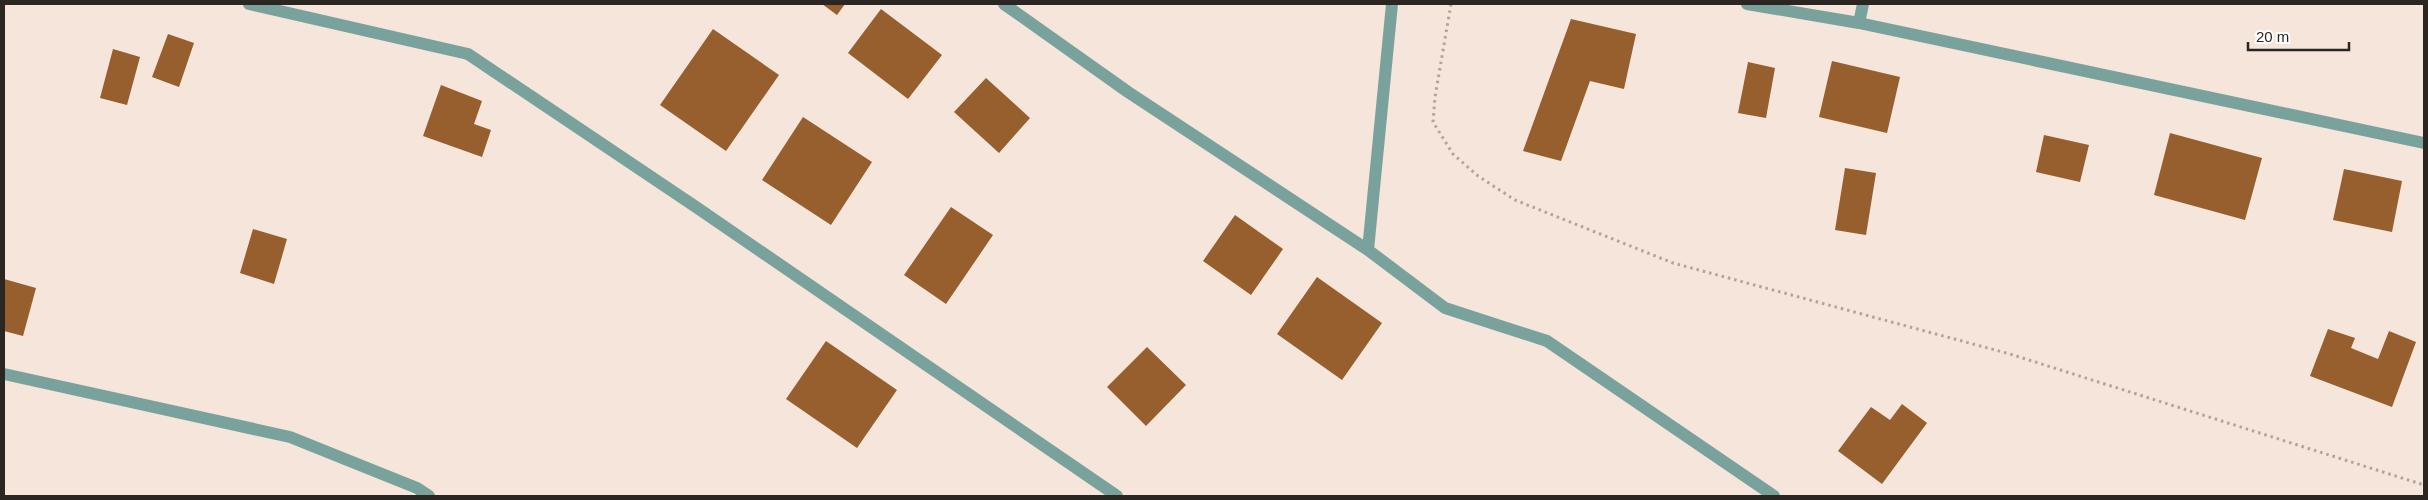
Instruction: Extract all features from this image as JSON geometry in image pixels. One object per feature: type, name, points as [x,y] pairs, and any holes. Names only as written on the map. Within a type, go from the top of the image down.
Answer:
[{"type":"street","points":[[249,4],[468,54],[696,207],[1117,496]]},
{"type":"street","points":[[1004,4],[1128,92],[1368,250],[1446,308],[1547,341],[1774,496]]},
{"type":"street","points":[[1368,250],[1392,4]]},
{"type":"street","points":[[1747,4],[1860,23],[2424,143]]},
{"type":"street","points":[[1860,23],[1862,4]]},
{"type":"street","points":[[4,374],[290,437],[418,488],[429,496]]},
{"type":"path","points":[[1451,4],[1435,97],[1433,122],[1453,154],[1478,176],[1515,200],[1673,263],[2010,354],[2424,485]]},
{"type":"building","points":[[822,4],[845,4],[837,15]]},
{"type":"building","points":[[881,9],[942,55],[908,99],[848,53]]},
{"type":"building","points":[[1571,19],[1636,34],[1624,89],[1590,81],[1561,161],[1523,151]]},
{"type":"building","points":[[713,29],[779,75],[726,151],[660,105]]},
{"type":"building","points":[[168,34],[194,43],[179,87],[152,77]]},
{"type":"building","points":[[113,49],[140,57],[127,105],[100,98]]},
{"type":"building","points":[[1832,61],[1900,77],[1887,133],[1819,117]]},
{"type":"building","points":[[1748,62],[1775,68],[1766,118],[1738,113]]},
{"type":"building","points":[[986,78],[1030,118],[999,153],[954,112]]},
{"type":"building","points":[[441,85],[482,101],[474,124],[491,130],[482,157],[423,136]]},
{"type":"building","points":[[803,117],[872,162],[831,225],[762,180]]},
{"type":"building","points":[[2170,133],[2262,158],[2245,220],[2154,195]]},
{"type":"building","points":[[2044,135],[2089,145],[2080,182],[2036,172]]},
{"type":"building","points":[[1845,168],[1876,173],[1866,235],[1835,230]]},
{"type":"building","points":[[2344,169],[2402,181],[2392,232],[2333,220]]},
{"type":"building","points":[[951,207],[993,235],[946,304],[904,275]]},
{"type":"building","points":[[1235,215],[1283,249],[1251,295],[1203,261]]},
{"type":"building","points":[[253,229],[287,239],[274,284],[240,273]]},
{"type":"building","points":[[1317,277],[1382,323],[1342,380],[1277,334]]},
{"type":"building","points":[[4,279],[36,288],[23,336],[4,331]]},
{"type":"building","points":[[2328,329],[2355,338],[2351,348],[2378,359],[2389,331],[2416,342],[2392,407],[2310,376]]},
{"type":"building","points":[[826,341],[897,390],[857,448],[786,399]]},
{"type":"building","points":[[1147,347],[1186,385],[1146,426],[1107,387]]},
{"type":"building","points":[[1902,404],[1927,423],[1882,484],[1838,451],[1871,407],[1890,420]]}]
